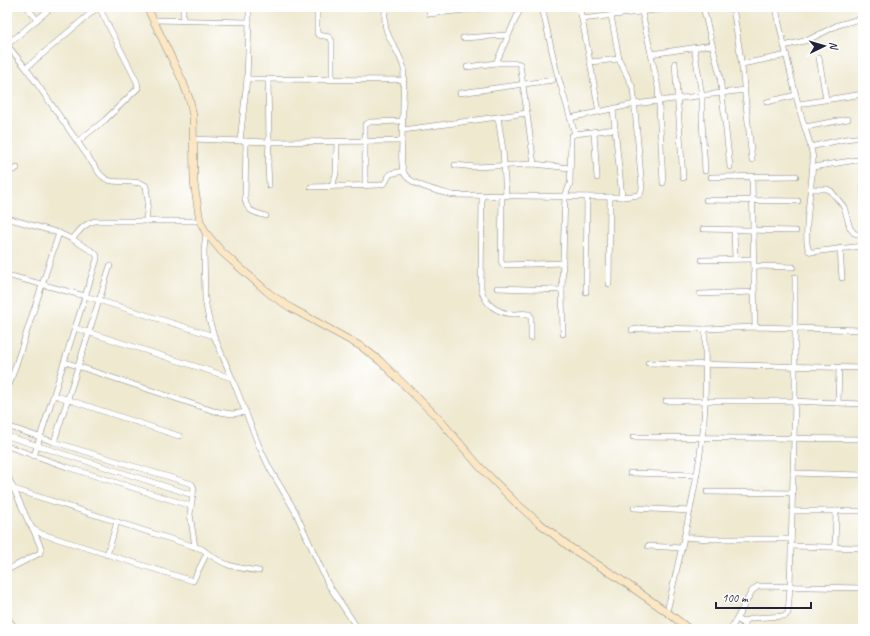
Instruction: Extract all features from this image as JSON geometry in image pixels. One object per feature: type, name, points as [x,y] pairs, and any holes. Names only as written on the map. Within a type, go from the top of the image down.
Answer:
[{"type":"main road","points":[[147,7],[183,82],[190,101],[193,116],[194,183],[200,221],[206,233],[222,252],[270,294],[290,308],[362,347],[380,361],[439,420],[479,466],[516,504],[571,548],[667,612],[689,629]]},
{"type":"street","points":[[27,7],[37,20]]},
{"type":"street","points":[[52,7],[7,45],[26,68],[100,174],[106,180],[144,184],[147,191],[148,201],[146,221]]},
{"type":"street","points":[[26,68],[98,7],[137,82],[138,88],[105,120],[78,141]]},
{"type":"street","points":[[183,7],[183,21]]},
{"type":"street","points":[[240,141],[247,78],[249,7]]},
{"type":"street","points":[[318,7],[317,32],[319,35],[329,37],[332,41],[332,79]]},
{"type":"street","points":[[385,7],[386,31],[402,60],[404,80],[402,141],[403,171],[408,179],[412,181],[436,191],[453,195],[587,197],[640,196],[642,188],[632,84],[619,59],[612,15]]},
{"type":"street","points":[[429,14],[454,9],[492,7]]},
{"type":"street","points":[[496,63],[521,7]]},
{"type":"street","points":[[542,7],[556,69],[575,134]]},
{"type":"street","points":[[579,7],[599,112]]},
{"type":"street","points":[[582,19],[682,7]]},
{"type":"street","points":[[703,7],[723,94],[730,167]]},
{"type":"street","points":[[733,7],[742,64],[752,160]]},
{"type":"street","points":[[776,7],[784,46],[812,157],[811,189],[806,238],[807,249],[808,251],[812,252],[863,246]]},
{"type":"street","points":[[642,12],[658,87],[663,183]]},
{"type":"street","points":[[784,46],[808,40],[832,27],[863,18]]},
{"type":"street","points":[[154,20],[249,22]]},
{"type":"street","points":[[7,34],[13,40]]},
{"type":"street","points":[[463,38],[508,35]]},
{"type":"street","points":[[651,54],[712,45]]},
{"type":"street","points":[[694,47],[702,96],[705,171]]},
{"type":"street","points":[[742,64],[787,55]]},
{"type":"street","points":[[819,58],[826,100]]},
{"type":"street","points":[[590,62],[619,59]]},
{"type":"street","points":[[467,67],[496,63],[520,64],[534,164]]},
{"type":"street","points":[[675,63],[683,178]]},
{"type":"street","points":[[247,78],[404,80]]},
{"type":"street","points":[[268,79],[269,185]]},
{"type":"street","points":[[460,93],[553,80]]},
{"type":"street","points":[[570,118],[635,104],[723,94],[744,90]]},
{"type":"street","points":[[799,104],[863,94]]},
{"type":"street","points":[[767,102],[796,95]]},
{"type":"street","points":[[613,108],[622,197]]},
{"type":"street","points":[[403,130],[527,113]]},
{"type":"street","points":[[498,118],[504,165],[503,265],[563,263]]},
{"type":"street","points":[[805,127],[848,119]]},
{"type":"street","points":[[366,186],[364,128],[367,123],[370,122],[403,121]]},
{"type":"street","points":[[563,334],[562,290],[565,196],[570,184],[571,136],[575,134],[615,129]]},
{"type":"street","points":[[594,132],[597,178]]},
{"type":"street","points":[[810,147],[845,139],[863,137]]},
{"type":"street","points":[[194,139],[269,142],[402,141]]},
{"type":"street","points":[[246,141],[244,199],[246,206],[254,212],[266,216]]},
{"type":"street","points":[[332,186],[336,174],[337,142]]},
{"type":"street","points":[[812,167],[863,159]]},
{"type":"street","points":[[455,165],[475,167],[534,164],[570,168]]},
{"type":"street","points":[[7,173],[17,168]]},
{"type":"street","points":[[312,186],[383,185],[390,174],[403,171]]},
{"type":"street","points":[[711,177],[796,176]]},
{"type":"street","points":[[752,177],[755,327]]},
{"type":"street","points":[[863,185],[863,192]]},
{"type":"street","points":[[811,189],[827,189],[831,191],[844,207],[850,228],[854,232],[863,236]]},
{"type":"street","points":[[482,195],[481,288],[483,296],[487,303],[497,310],[512,314],[529,314],[531,317],[532,338]]},
{"type":"street","points":[[586,292],[587,197]]},
{"type":"street","points":[[609,284],[610,197]]},
{"type":"street","points":[[706,200],[798,201]]},
{"type":"street","points":[[7,218],[59,233],[72,239],[97,256],[65,362],[39,437],[34,456]]},
{"type":"street","points":[[72,239],[89,222],[200,221]]},
{"type":"street","points":[[703,230],[796,231]]},
{"type":"street","points":[[734,230],[735,259]]},
{"type":"street","points":[[7,391],[59,233]]},
{"type":"street","points":[[206,233],[204,250],[205,299],[214,336],[259,446],[270,469],[295,511],[328,584],[358,629]]},
{"type":"street","points":[[840,248],[842,278]]},
{"type":"street","points":[[702,260],[754,259]]},
{"type":"street","points":[[54,442],[110,266]]},
{"type":"street","points":[[754,266],[793,267]]},
{"type":"street","points":[[7,275],[99,300],[214,336]]},
{"type":"street","points":[[741,622],[753,618],[787,615],[788,613],[795,401],[795,277]]},
{"type":"street","points":[[497,288],[562,290]]},
{"type":"street","points":[[700,294],[754,292]]},
{"type":"street","points":[[632,330],[645,328],[705,329],[755,327],[863,330]]},
{"type":"street","points":[[75,328],[232,378]]},
{"type":"street","points":[[667,612],[697,475],[705,400],[705,329]]},
{"type":"street","points":[[65,362],[214,411],[232,414],[246,412]]},
{"type":"street","points":[[648,363],[863,368]]},
{"type":"street","points":[[838,403],[839,368]]},
{"type":"street","points":[[54,396],[179,436]]},
{"type":"street","points":[[666,401],[795,401],[863,404]]},
{"type":"street","points":[[7,426],[54,442],[192,484],[194,488],[190,521],[195,547]]},
{"type":"street","points":[[7,436],[36,447],[193,495]]},
{"type":"street","points":[[633,437],[863,439]]},
{"type":"street","points":[[7,446],[191,506]]},
{"type":"street","points":[[630,473],[697,475]]},
{"type":"street","points":[[793,473],[863,475]]},
{"type":"street","points":[[7,474],[41,548],[40,553],[7,570]]},
{"type":"street","points":[[14,489],[202,549],[230,567],[259,570]]},
{"type":"street","points":[[707,492],[792,493]]},
{"type":"street","points":[[634,508],[690,511]]},
{"type":"street","points":[[792,511],[863,511]]},
{"type":"street","points":[[835,547],[836,511]]},
{"type":"street","points":[[107,554],[117,522]]},
{"type":"street","points":[[33,529],[42,534],[193,581],[207,553]]},
{"type":"street","points":[[684,537],[708,539],[791,539]]},
{"type":"street","points":[[648,546],[682,548]]},
{"type":"street","points":[[791,546],[863,548]]},
{"type":"street","points":[[731,629],[752,591],[758,586],[863,588]]},
{"type":"street","points":[[737,617],[748,629]]},
{"type":"street","points":[[7,618],[16,629]]}]
